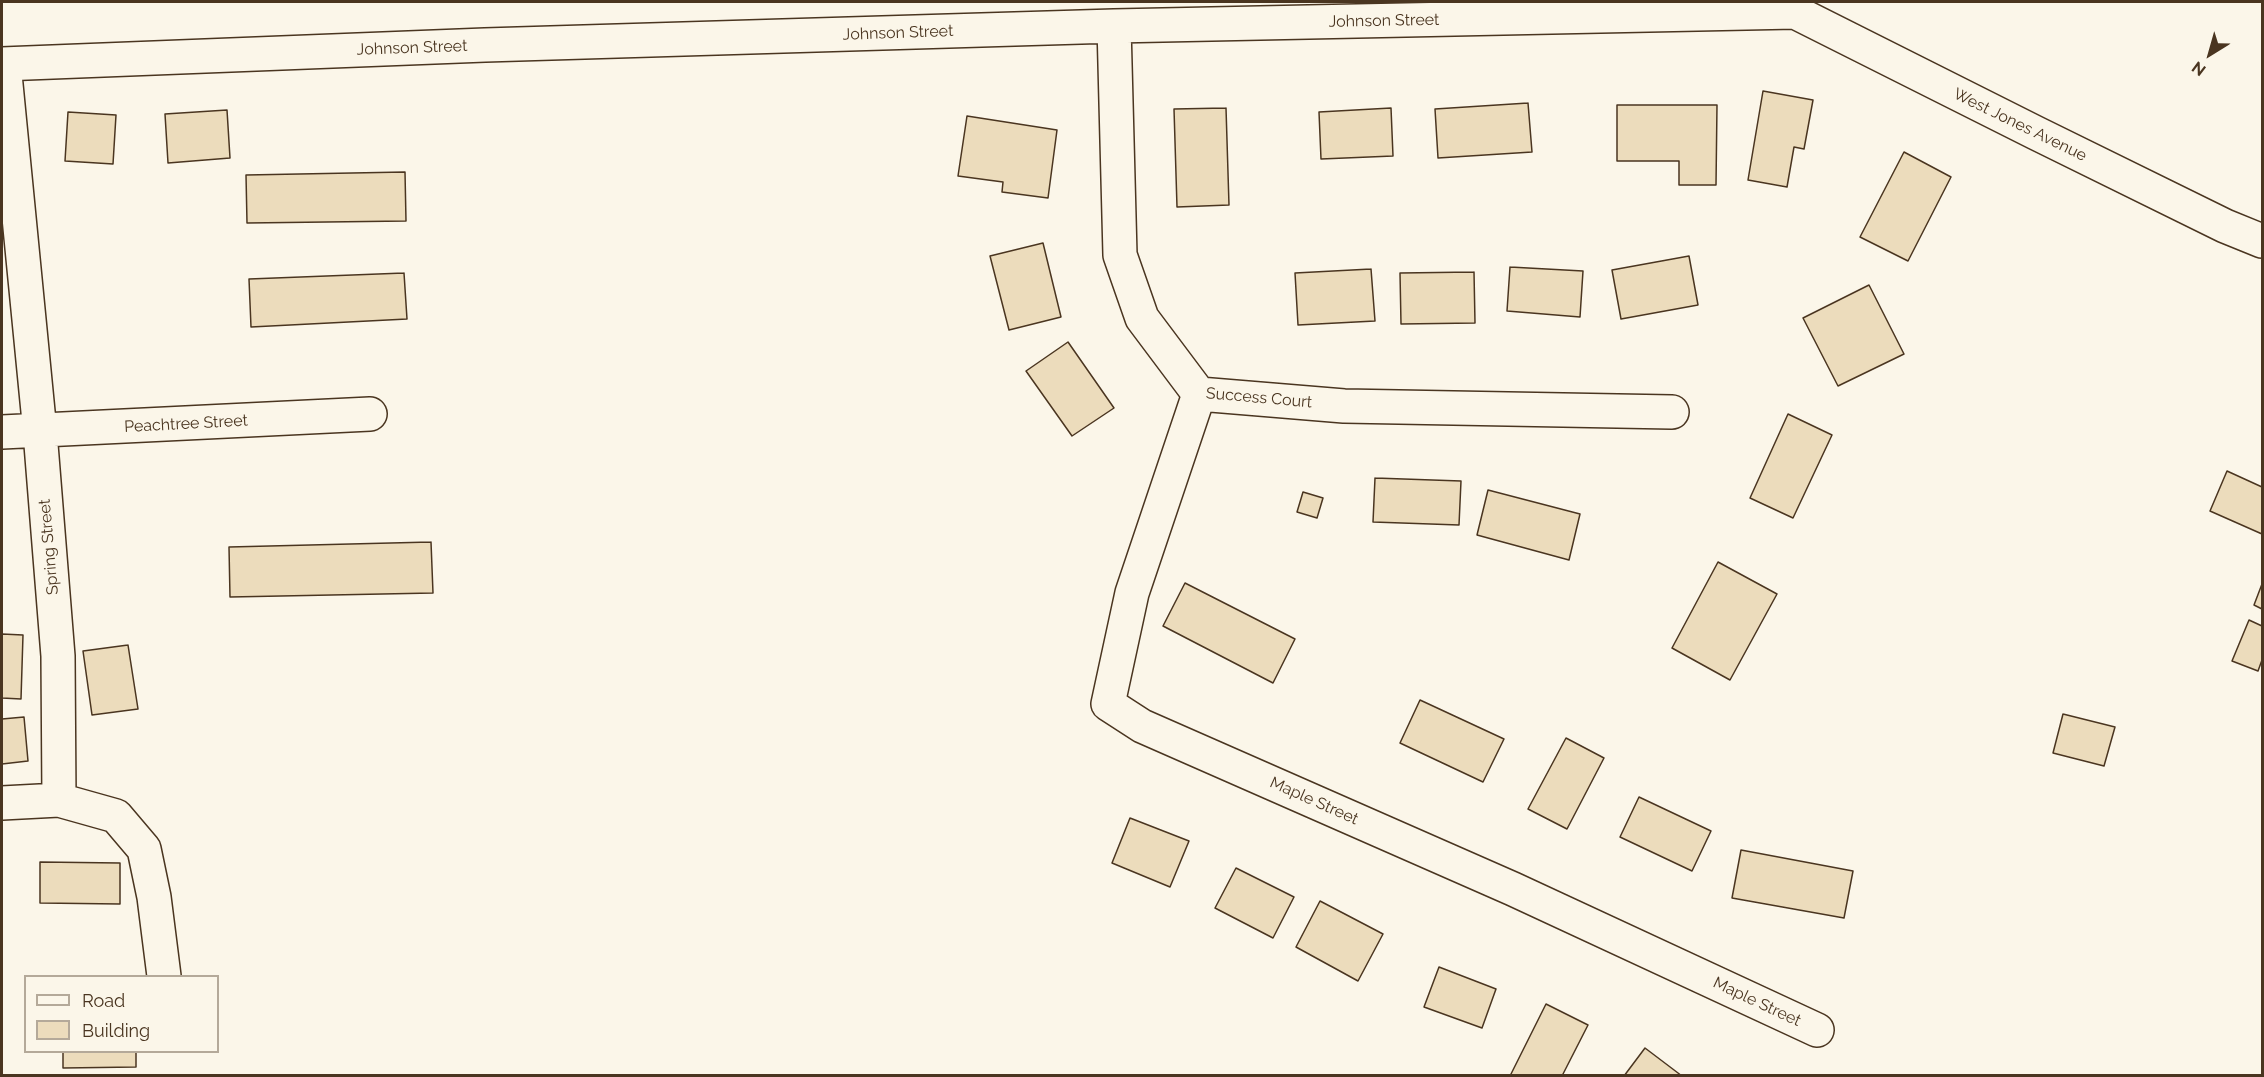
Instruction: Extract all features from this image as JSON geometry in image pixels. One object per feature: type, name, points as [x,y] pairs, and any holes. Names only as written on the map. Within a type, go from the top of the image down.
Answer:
[{"type":"street","name":"Johnson Street","points":[[3,64],[485,45],[1788,7]]},
{"type":"street","name":"West Jones Avenue","points":[[1788,7],[2067,149],[2225,226],[2262,241]]},
{"type":"street","name":"Success Court","points":[[1114,26],[1120,255],[1142,318],[1199,394],[1344,406],[1672,412]]},
{"type":"street","name":"Spring Street","points":[[3,64],[40,432],[58,656],[59,800]]},
{"type":"street","name":"Maple Street","points":[[1199,394],[1132,593],[1108,704],[1142,726],[1513,889],[1817,1030]]},
{"type":"street","name":"Peachtree Street","points":[[2,432],[40,432],[370,414]]},
{"type":"street","points":[[2,803],[59,800],[116,816],[144,849],[164,975]]},
{"type":"building","points":[[1763,91],[1813,100],[1804,149],[1794,147],[1787,187],[1748,180]]},
{"type":"building","points":[[1528,103],[1532,152],[1438,158],[1435,109]]},
{"type":"building","points":[[1617,105],[1717,105],[1716,185],[1679,185],[1679,161],[1617,161]]},
{"type":"building","points":[[1226,108],[1229,205],[1177,207],[1174,109]]},
{"type":"building","points":[[1391,108],[1393,156],[1321,159],[1319,112]]},
{"type":"building","points":[[227,110],[230,158],[168,163],[165,114]]},
{"type":"building","points":[[68,112],[116,115],[113,164],[65,161]]},
{"type":"building","points":[[967,116],[1057,130],[1048,198],[1002,192],[1003,182],[958,176]]},
{"type":"building","points":[[1904,152],[1951,177],[1908,261],[1860,237]]},
{"type":"building","points":[[405,172],[406,221],[247,223],[246,175]]},
{"type":"building","points":[[1043,243],[1061,317],[1009,330],[990,256]]},
{"type":"building","points":[[1689,256],[1698,305],[1621,319],[1612,270]]},
{"type":"building","points":[[1510,267],[1583,271],[1580,317],[1507,311]]},
{"type":"building","points":[[1371,269],[1375,321],[1298,325],[1295,273]]},
{"type":"building","points":[[1474,272],[1475,323],[1401,324],[1400,273]]},
{"type":"building","points":[[404,273],[407,319],[251,327],[249,279]]},
{"type":"building","points":[[1869,285],[1904,354],[1838,386],[1803,318]]},
{"type":"building","points":[[1068,342],[1114,408],[1072,436],[1026,371]]},
{"type":"building","points":[[1788,414],[1832,435],[1793,518],[1750,498]]},
{"type":"building","points":[[2227,471],[2262,487],[2262,534],[2210,511]]},
{"type":"building","points":[[1375,478],[1461,481],[1459,525],[1373,522]]},
{"type":"building","points":[[1488,490],[1580,514],[1569,560],[1477,535]]},
{"type":"building","points":[[1303,492],[1323,498],[1317,518],[1297,512]]},
{"type":"building","points":[[431,542],[433,593],[230,597],[229,547]]},
{"type":"building","points":[[1718,562],[1777,594],[1730,680],[1672,648]]},
{"type":"building","points":[[1185,583],[1295,639],[1273,683],[1163,626]]},
{"type":"building","points":[[2262,584],[2262,609],[2254,605]]},
{"type":"building","points":[[2249,620],[2262,626],[2262,660],[2258,671],[2232,661]]},
{"type":"building","points":[[2,634],[23,635],[21,699],[2,698]]},
{"type":"building","points":[[128,645],[138,709],[92,715],[83,651]]},
{"type":"building","points":[[1420,700],[1504,739],[1483,782],[1400,743]]},
{"type":"building","points":[[2063,714],[2115,727],[2104,766],[2053,753]]},
{"type":"building","points":[[24,717],[28,761],[2,764],[2,719]]},
{"type":"building","points":[[1566,738],[1604,758],[1567,829],[1528,809]]},
{"type":"building","points":[[1639,797],[1711,831],[1692,871],[1620,837]]},
{"type":"building","points":[[1130,818],[1189,841],[1170,887],[1112,863]]},
{"type":"building","points":[[1741,850],[1853,871],[1844,918],[1732,898]]},
{"type":"building","points":[[40,862],[120,863],[120,904],[40,903]]},
{"type":"building","points":[[1236,868],[1294,897],[1273,938],[1215,908]]},
{"type":"building","points":[[1320,901],[1383,934],[1358,981],[1296,947]]},
{"type":"building","points":[[1439,967],[1496,989],[1482,1028],[1424,1007]]},
{"type":"building","points":[[1546,1004],[1588,1025],[1562,1076],[1510,1076]]},
{"type":"building","points":[[1645,1048],[1682,1076],[1624,1076]]},
{"type":"building","points":[[63,1053],[136,1053],[136,1067],[63,1068]]}]
